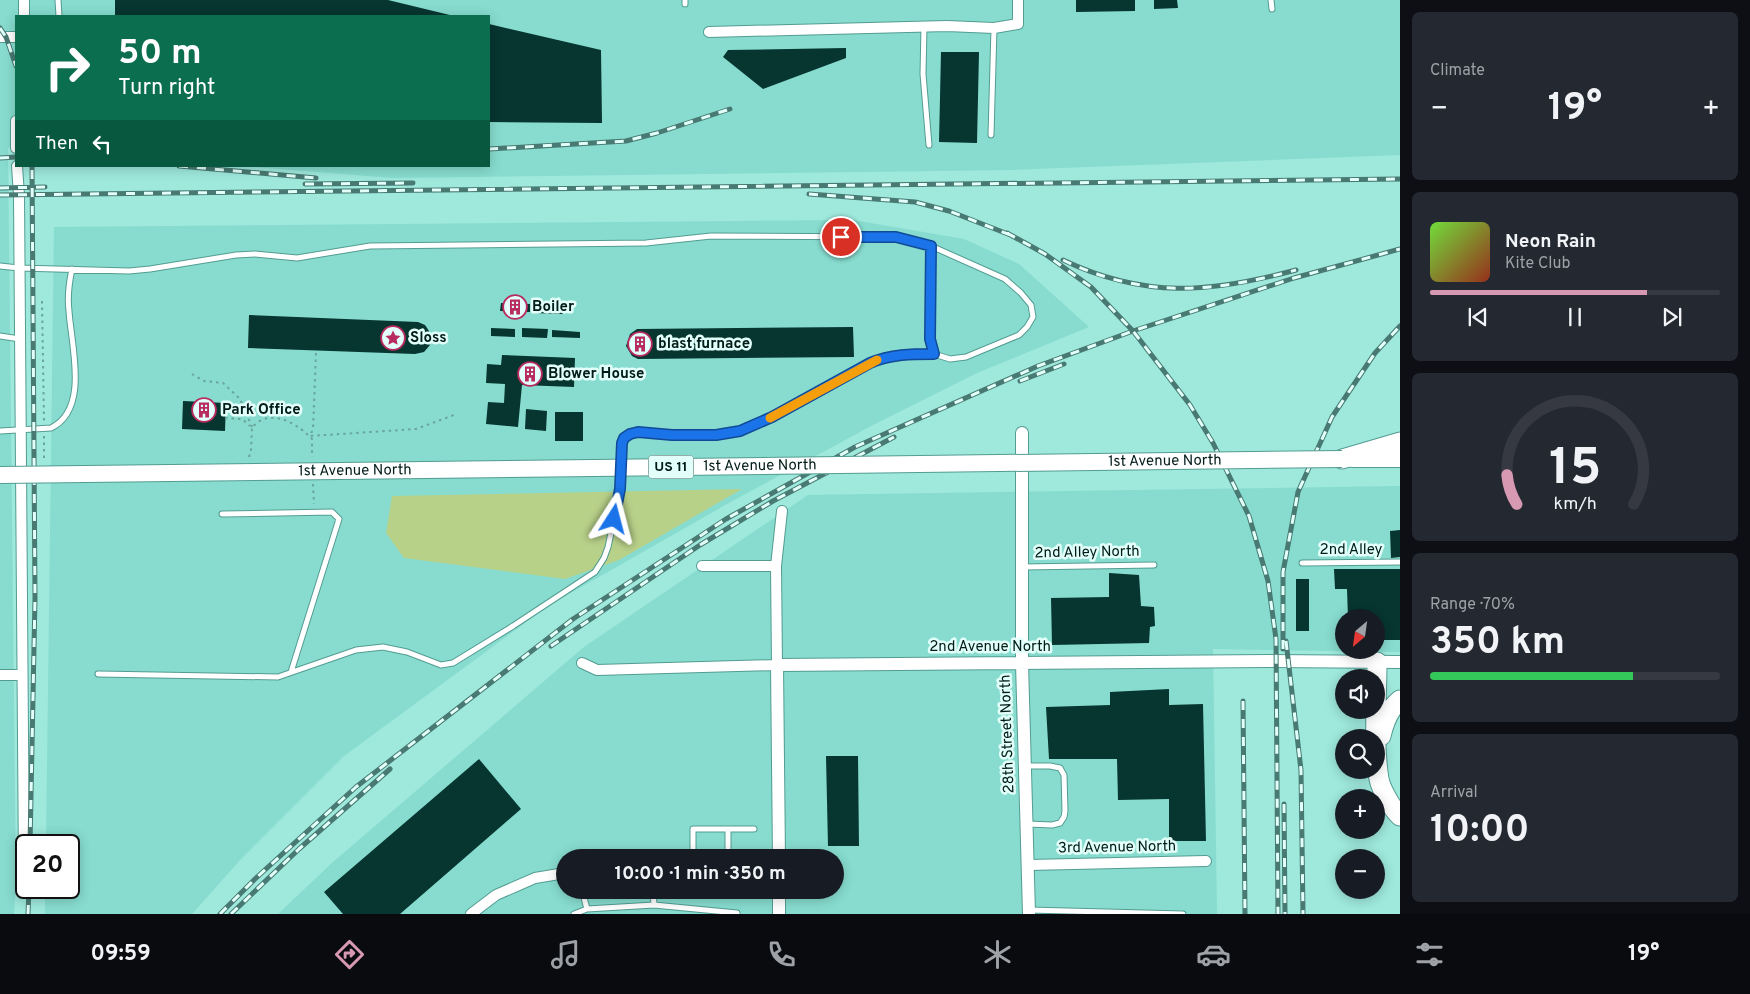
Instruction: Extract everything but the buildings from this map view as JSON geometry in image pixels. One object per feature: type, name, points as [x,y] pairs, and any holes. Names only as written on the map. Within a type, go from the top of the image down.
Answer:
[{"type":"highway","points":[[1342,460],[1394,452]]},
{"type":"highway","points":[[1377,662],[1377,729]]},
{"type":"highway","points":[[1382,729],[1396,703],[1400,700]]},
{"type":"highway","points":[[1380,779],[1394,811],[1400,816]]},
{"type":"main road","name":"1st Avenue North","points":[[0,475],[1342,460]]},
{"type":"street","points":[[24,0],[24,15]]},
{"type":"street","points":[[709,32],[924,26],[994,28],[1018,24],[1018,0]]},
{"type":"street","points":[[0,37],[15,37]]},
{"type":"street","points":[[17,167],[20,268],[23,834]]},
{"type":"street","name":"28th Street North","points":[[1022,434],[1022,663],[1029,912]]},
{"type":"street","points":[[779,849],[776,566],[782,511]]},
{"type":"street","points":[[702,566],[776,566]]},
{"type":"street","name":"2nd Avenue North","points":[[582,663],[597,670],[777,664],[1400,662]]},
{"type":"street","points":[[0,675],[21,675]]},
{"type":"street","name":"3rd Avenue North","points":[[1029,865],[1206,861]]},
{"type":"street","points":[[471,914],[496,895],[535,878],[556,874]]},
{"type":"street","points":[[779,899],[779,914]]},
{"type":"lane","points":[[58,0],[58,15]]},
{"type":"lane","points":[[1271,0],[1272,9]]},
{"type":"lane","points":[[924,26],[923,74],[929,145]]},
{"type":"lane","points":[[991,135],[994,28]]},
{"type":"lane","points":[[0,266],[129,271],[236,255],[255,254],[296,258],[370,246],[646,243],[710,236],[896,237],[931,246],[1005,279],[1021,293],[1030,305],[1033,317],[1019,335],[966,358],[950,359],[934,354],[910,354],[883,358],[870,363],[772,417],[740,431],[716,435],[672,435],[638,432],[630,434],[624,438],[620,489],[608,547],[604,558],[595,572],[453,663],[441,665],[407,652],[383,647],[356,650],[278,677],[98,674]]},
{"type":"lane","points":[[931,246],[930,339],[934,354]]},
{"type":"lane","points":[[0,432],[51,428],[58,425],[67,415],[77,375],[68,311],[68,291],[72,269]]},
{"type":"lane","points":[[0,336],[20,339]]},
{"type":"lane","points":[[222,514],[332,512],[339,519],[290,672]]},
{"type":"lane","name":"2nd Alley","points":[[1302,563],[1400,562]]},
{"type":"lane","name":"2nd Alley North","points":[[1021,567],[1154,565]]},
{"type":"lane","points":[[1025,766],[1060,768],[1064,775],[1064,817],[1060,823],[1052,825],[1027,824]]},
{"type":"lane","points":[[693,849],[693,829],[754,828]]},
{"type":"lane","points":[[728,829],[728,849]]},
{"type":"lane","points":[[584,899],[587,909]]},
{"type":"lane","points":[[654,899],[654,905]]},
{"type":"lane","points":[[574,914],[587,909],[654,905],[737,913]]},
{"type":"lane","points":[[1029,912],[1183,914]]},
{"type":"path","points":[[42,301],[44,468]]},
{"type":"path","points":[[310,436],[313,429],[316,353]]},
{"type":"path","points":[[192,374],[204,380],[223,383],[240,399],[252,427],[249,458]]},
{"type":"path","points":[[310,436],[416,429],[454,415]]},
{"type":"path","points":[[225,418],[242,419],[252,427]]},
{"type":"path","points":[[252,427],[262,420],[274,418],[292,424],[306,432],[312,439],[312,459]]},
{"type":"path","points":[[313,476],[314,512]]},
{"type":"shaded area","points":[[0,0],[1400,0],[1400,155],[1012,170],[392,178],[253,167],[490,167],[490,15],[15,15],[15,148],[8,148],[15,834],[14,914],[0,914]]},
{"type":"shaded area","points":[[853,220],[964,239],[1019,264],[1089,327],[977,373],[871,426],[727,504],[548,606],[344,756],[241,859],[192,914],[45,914],[45,899],[80,899],[80,834],[46,834],[54,227]]},
{"type":"shaded area","points":[[1400,486],[1400,652],[1385,652],[1385,609],[1335,609],[1335,651],[1213,649],[1217,914],[278,914],[333,862],[584,647],[808,495]]},
{"type":"shaded area","points":[[742,489],[619,560],[565,579],[404,558],[386,533],[392,496]]},
{"type":"railway","points":[[0,28],[6,37],[15,63]]},
{"type":"railway","points":[[490,149],[626,141],[730,109]]},
{"type":"railway","points":[[0,158],[15,157]]},
{"type":"railway","points":[[30,834],[35,598],[32,167]]},
{"type":"railway","points":[[190,167],[316,178]]},
{"type":"railway","points":[[0,195],[1400,179]]},
{"type":"railway","points":[[305,184],[413,183]]},
{"type":"railway","points":[[0,188],[45,187]]},
{"type":"railway","points":[[809,194],[915,202],[949,211],[1013,236]]},
{"type":"railway","points":[[1007,233],[1045,254],[1091,287],[1133,331],[1190,405],[1213,443],[1249,516],[1268,581],[1276,639],[1278,914]]},
{"type":"railway","points":[[220,914],[255,879],[356,787],[573,619],[726,519],[855,447],[1038,366],[1133,331],[1294,278],[1400,249]]},
{"type":"railway","points":[[1063,260],[1093,273],[1122,281],[1178,288],[1235,284],[1296,270]]},
{"type":"railway","points":[[1283,649],[1283,572],[1298,492],[1332,417],[1375,353],[1400,326]]},
{"type":"railway","points":[[1020,381],[1064,364]]},
{"type":"railway","points":[[551,646],[700,545],[773,501],[894,437]]},
{"type":"railway","points":[[1286,641],[1301,770],[1303,914]]},
{"type":"railway","points":[[1243,701],[1245,914]]},
{"type":"railway","points":[[231,914],[299,849],[390,769]]},
{"type":"railway","points":[[1284,804],[1285,914]]},
{"type":"railway","points":[[28,914],[29,899]]},
{"type":"slow traffic","points":[[770,418],[877,360]]},
{"type":"place","name":"Boiler","points":[[515,307]]},
{"type":"place","name":"Sloss","points":[[393,338]]},
{"type":"place","name":"blast furnace","points":[[640,344]]},
{"type":"place","name":"Blower House","points":[[530,374]]},
{"type":"place","name":"Park Office","points":[[204,410]]},
{"type":"route","points":[[614,519],[620,489],[622,443],[624,438],[630,434],[638,432],[672,435],[716,435],[740,431],[772,417],[870,363],[883,358],[910,354],[934,354],[930,339],[931,246],[896,237],[841,237]]}]
